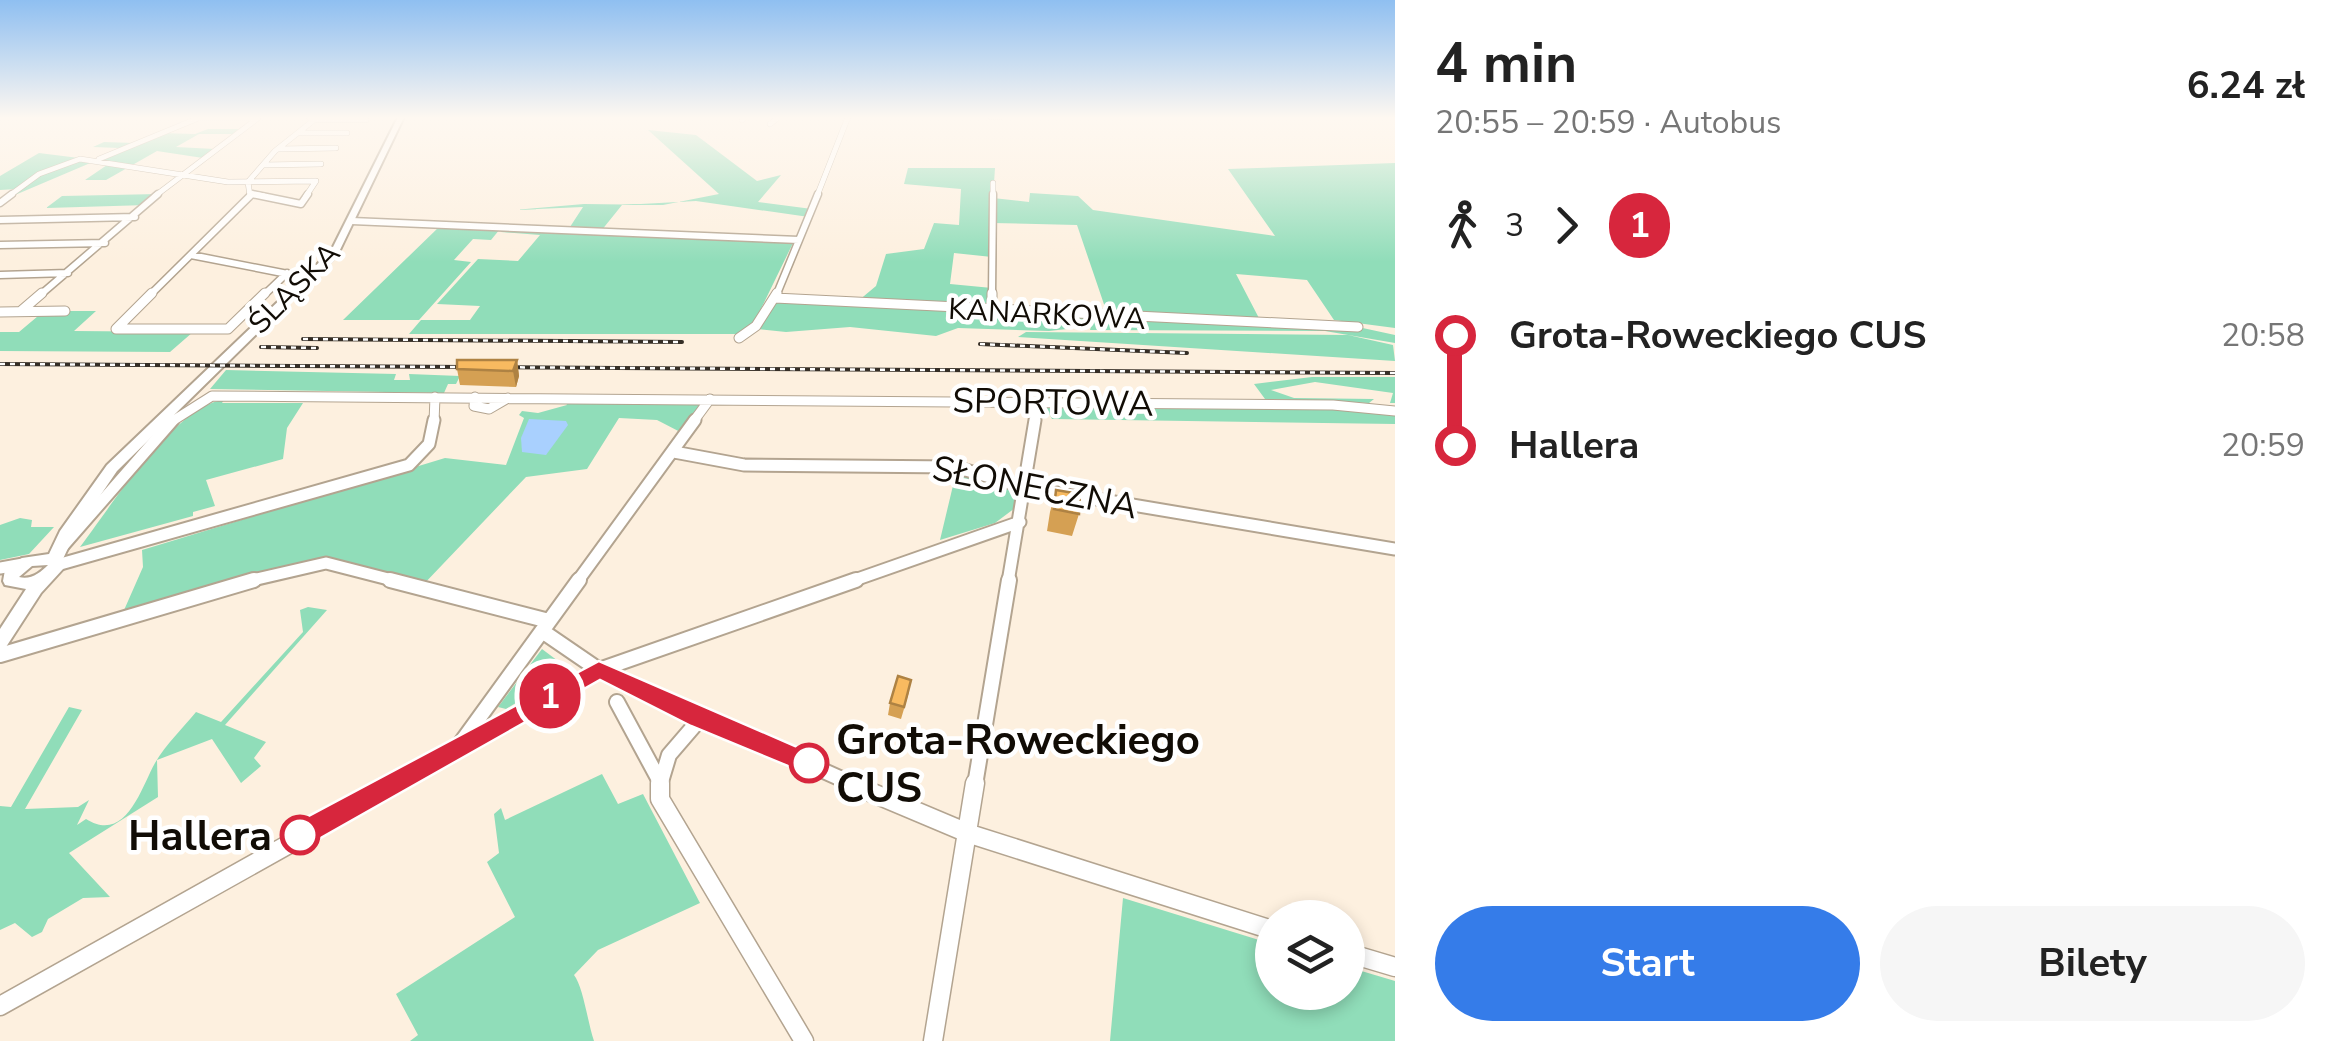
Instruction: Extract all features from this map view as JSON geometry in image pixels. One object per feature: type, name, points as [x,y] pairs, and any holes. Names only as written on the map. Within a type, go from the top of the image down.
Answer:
[{"type":"street","points":[[0,203],[59,166]]},
{"type":"street","points":[[136,166],[248,182],[316,180],[300,204],[252,194]]},
{"type":"street","points":[[21,311],[193,166]]},
{"type":"street","points":[[248,182],[262,166]]},
{"type":"street","name":"ŚLĄSKA","points":[[57,556],[112,468],[340,244],[377,166]]},
{"type":"street","points":[[740,338],[758,329],[776,298],[829,166]]},
{"type":"street","points":[[248,182],[252,194]]},
{"type":"street","points":[[992,312],[993,182]]},
{"type":"street","points":[[191,255],[252,194]]},
{"type":"street","points":[[0,220],[134,217]]},
{"type":"street","points":[[352,221],[800,240]]},
{"type":"street","points":[[0,246],[105,243]]},
{"type":"street","name":"ŚLĄSKA","points":[[191,255],[116,329],[228,329],[287,274]]},
{"type":"street","points":[[191,255],[308,278]]},
{"type":"street","points":[[0,275],[68,273]]},
{"type":"street","name":"KANARKOWA","points":[[776,298],[992,312],[1358,327]]},
{"type":"street","points":[[0,312],[65,311]]},
{"type":"street","points":[[0,643],[57,556],[82,531],[140,457],[192,405],[212,396],[434,398],[431,444],[424,456],[408,465],[57,556],[29,562],[8,577]]},
{"type":"street","name":"SPORTOWA","points":[[434,398],[475,398],[474,406],[488,409],[500,406],[508,398],[1333,405],[1395,411]]},
{"type":"street","points":[[458,748],[710,400]]},
{"type":"street","points":[[933,1041],[1038,402]]},
{"type":"street","name":"SŁONECZNA","points":[[674,452],[744,465],[955,466],[1025,486],[1395,550]]},
{"type":"street","points":[[0,1006],[599,670],[1020,522]]},
{"type":"street","points":[[29,562],[57,556]]},
{"type":"street","points":[[8,577],[57,556]]},
{"type":"street","points":[[0,655],[202,592],[326,562],[545,626],[599,670],[700,719],[970,834],[1255,925]]},
{"type":"street","points":[[8,577],[20,611]]},
{"type":"street","points":[[617,702],[658,778],[660,799],[804,1041]]},
{"type":"street","points":[[658,778],[669,752],[700,719]]},
{"type":"street","points":[[1365,958],[1395,967]]},
{"type":"green space","points":[[18,166],[84,166],[15,195],[11,195],[17,189],[0,190],[0,176]]},
{"type":"green space","points":[[106,166],[131,166],[106,180],[85,180]]},
{"type":"green space","points":[[687,166],[737,166],[757,181],[781,175],[758,202],[812,209],[809,217],[679,202],[719,194]]},
{"type":"green space","points":[[1395,166],[1395,328],[1334,320],[1307,280],[1236,274],[1261,322],[1358,327],[1395,335],[1395,343],[1325,331],[1090,330],[1094,316],[1108,316],[1077,225],[993,223],[992,257],[954,253],[950,284],[992,288],[993,312],[1084,316],[1089,319],[1085,327],[1049,331],[958,328],[936,336],[850,327],[786,332],[758,329],[748,334],[409,334],[421,320],[470,320],[480,306],[437,304],[478,259],[518,261],[540,235],[501,232],[504,228],[568,230],[583,207],[514,210],[584,204],[630,205],[622,205],[601,231],[799,242],[793,243],[757,317],[775,298],[858,301],[876,286],[886,254],[924,249],[934,223],[959,225],[961,189],[904,184],[908,168],[995,168],[993,198],[1029,202],[1030,193],[1078,196],[1093,210],[1275,236],[1228,169]]},
{"type":"green space","points":[[159,194],[147,205],[46,208],[62,196]]},
{"type":"green space","points":[[439,227],[500,229],[491,240],[473,239],[454,260],[471,262],[419,320],[343,320]]},
{"type":"green space","points":[[44,311],[96,311],[74,331],[193,332],[170,352],[0,351],[0,332],[19,332]]},
{"type":"green space","points":[[1026,332],[1348,335],[1393,345],[1395,361],[1018,337]]},
{"type":"green space","points":[[226,370],[396,374],[394,380],[410,380],[409,374],[460,376],[460,384],[459,378],[456,384],[448,384],[444,393],[210,389]]},
{"type":"green space","points":[[1312,377],[1395,377],[1395,403],[1390,403],[1393,393],[1315,382],[1271,390],[1294,398],[1374,399],[1369,403],[1265,399],[1254,384]]},
{"type":"green space","points":[[224,400],[222,403],[303,403],[287,428],[283,459],[206,480],[215,506],[193,512],[193,516],[80,547],[165,438],[205,406]]},
{"type":"green space","points":[[564,400],[701,403],[705,407],[686,435],[657,420],[619,418],[587,469],[526,477],[422,586],[325,563],[121,617],[143,567],[142,550],[445,458],[506,465],[524,418],[519,415],[522,411],[538,413],[567,405]]},
{"type":"green space","points":[[1045,406],[1362,409],[1395,413],[1395,424],[1052,419]]},
{"type":"green space","points":[[956,473],[1014,488],[1015,508],[995,523],[940,540]]},
{"type":"green space","points":[[20,518],[32,520],[31,527],[54,527],[29,554],[0,560],[0,525]]},
{"type":"green space","points":[[300,610],[327,610],[225,725],[266,742],[254,758],[261,766],[241,783],[212,739],[157,760],[158,797],[69,853],[110,897],[83,898],[48,919],[42,932],[32,937],[15,923],[0,930],[0,806],[11,807],[69,707],[82,710],[25,809],[78,807],[89,800],[77,825],[86,819],[100,825],[112,824],[130,810],[159,756],[196,712],[221,722],[303,632]]},
{"type":"green space","points":[[542,649],[570,670],[506,709],[498,707]]},
{"type":"green space","points":[[602,774],[618,804],[643,794],[700,903],[598,950],[574,975],[594,1041],[410,1041],[418,1035],[396,994],[515,917],[487,862],[499,853],[494,814],[501,808],[505,820]]},
{"type":"green space","points":[[1123,898],[1255,939],[1255,1010],[1365,1010],[1365,972],[1395,981],[1395,1041],[1110,1041]]},
{"type":"water","points":[[529,419],[566,421],[568,425],[546,455],[522,452],[521,438]]},
{"type":"building","points":[[457,360],[517,360],[513,371],[457,369]]},
{"type":"building","points":[[1056,490],[1080,494],[1079,514],[1054,509]]},
{"type":"building","points":[[898,676],[911,680],[904,707],[890,703]]},
{"type":"railway","points":[[303,339],[682,342]]},
{"type":"railway","points":[[980,344],[1187,353]]},
{"type":"railway","points":[[261,347],[317,348]]},
{"type":"railway","points":[[0,364],[1395,373]]},
{"type":"bus line","name":"1","points":[[300,835],[599,670],[700,719],[809,763]]},
{"type":"place","name":"Grota-Roweckiego CUS","points":[[809,763]]},
{"type":"place","name":"Hallera","points":[[300,835]]}]
